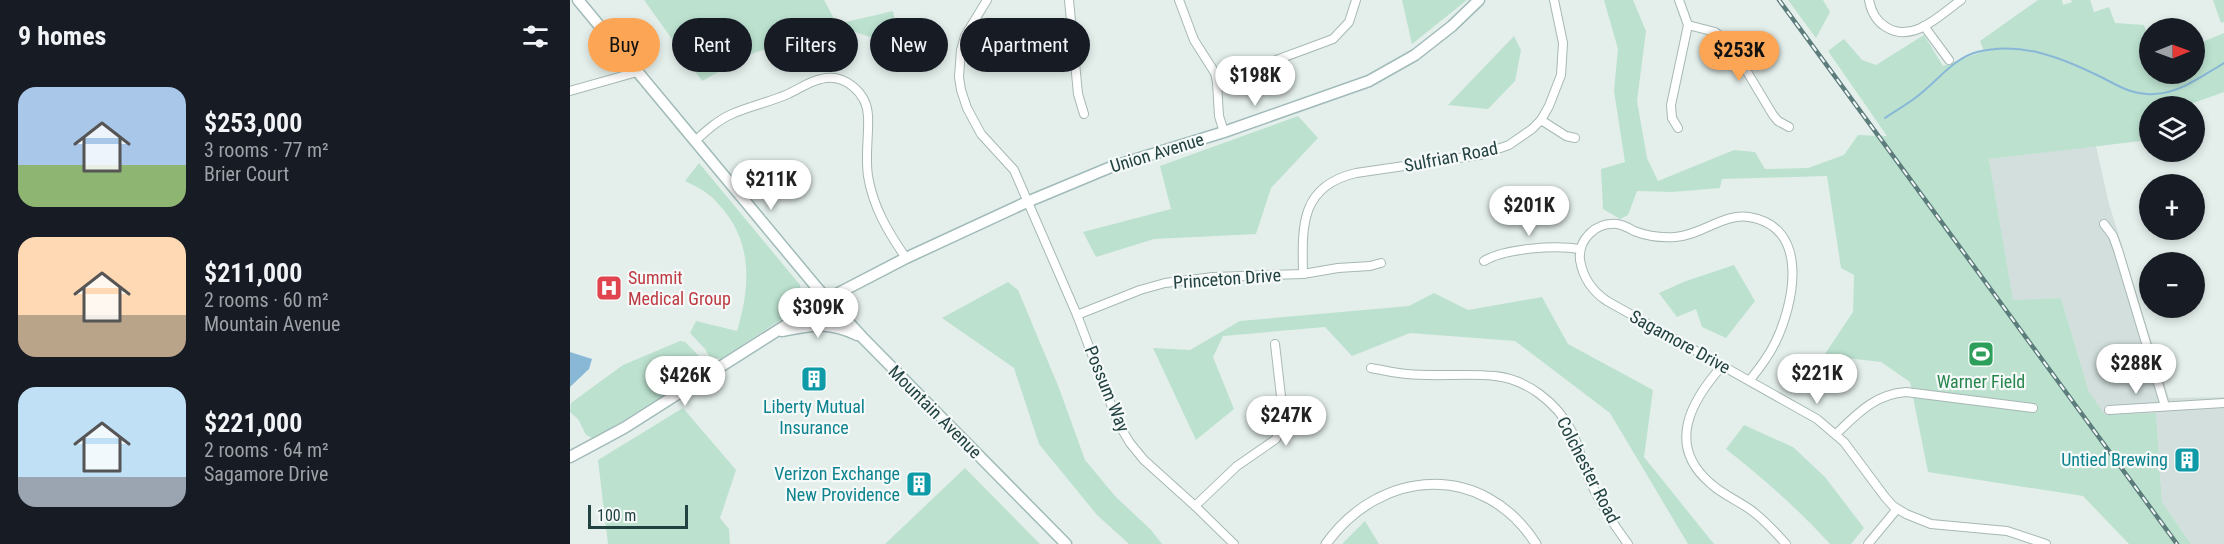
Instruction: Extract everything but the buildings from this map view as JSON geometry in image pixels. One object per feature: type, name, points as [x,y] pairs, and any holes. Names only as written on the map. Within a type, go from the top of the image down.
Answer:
[{"type":"main road","name":"Mountain Avenue","points":[[578,0],[593,18]]},
{"type":"main road","name":"Union Avenue","points":[[570,457],[624,428],[827,299],[906,258],[1027,202],[1111,167],[1351,89],[1415,56],[1479,0]]},
{"type":"main road","name":"Mountain Avenue","points":[[637,72],[827,299],[1066,544]]},
{"type":"main road","points":[[776,332],[816,324],[844,328],[862,337]]},
{"type":"street","name":"Possum Way","points":[[987,0],[965,36],[959,65],[961,90],[974,123],[1014,170],[1077,315],[1118,423],[1130,443],[1144,460],[1234,544]]},
{"type":"street","points":[[1069,0],[1078,94],[1084,114]]},
{"type":"street","points":[[1179,0],[1194,40],[1208,60],[1218,82],[1218,104],[1224,132]]},
{"type":"street","points":[[1218,82],[1333,39],[1349,22],[1356,0]]},
{"type":"street","name":"Sulfrian Road","points":[[1303,274],[1304,218],[1317,194],[1325,186],[1356,173],[1490,152],[1521,138],[1541,120],[1558,86],[1563,65],[1563,43],[1554,0]]},
{"type":"street","points":[[1678,128],[1672,118],[1671,105],[1688,25],[1679,0]]},
{"type":"street","points":[[1869,0],[1879,22],[1892,30],[1906,32],[1924,26],[1961,0]]},
{"type":"street","points":[[1688,25],[1715,32],[1731,45],[1773,115],[1783,125],[1789,127]]},
{"type":"street","points":[[1924,26],[1949,60]]},
{"type":"street","points":[[570,91],[637,72]]},
{"type":"street","points":[[695,141],[717,122],[731,114],[782,97],[818,79],[831,78],[847,82],[862,97],[868,113],[866,160],[872,194],[885,226],[906,258]]},
{"type":"street","points":[[1541,120],[1566,136],[1575,138]]},
{"type":"street","points":[[1484,261],[1493,255],[1553,246],[1580,249],[1591,232],[1610,224],[1665,237],[1695,233],[1725,219],[1740,216],[1761,220],[1775,228],[1785,240],[1791,255],[1791,289],[1776,341],[1749,381]]},
{"type":"street","points":[[2104,224],[2110,230],[2116,243],[2165,406]]},
{"type":"street","name":"Sagamore Drive","points":[[1580,249],[1584,274],[1602,298],[1817,419],[1836,434],[1897,509],[1931,524],[2007,531],[2046,544]]},
{"type":"street","name":"Princeton Drive","points":[[1077,315],[1140,290],[1165,284],[1213,277],[1303,274],[1338,268],[1370,266],[1381,262]]},
{"type":"street","points":[[1195,506],[1237,466],[1259,453],[1276,439],[1282,422],[1282,405],[1275,344]]},
{"type":"street","points":[[1722,366],[1702,392],[1688,420],[1687,435],[1691,456],[1702,475],[1712,485],[1756,513],[1786,544]]},
{"type":"street","name":"Colchester Road","points":[[1371,368],[1406,374],[1494,376],[1515,381],[1535,391],[1559,412],[1571,430],[1600,502],[1628,544]]},
{"type":"street","points":[[1836,434],[1874,401],[1891,393],[1905,392],[2033,408]]},
{"type":"street","points":[[2109,410],[2224,403]]},
{"type":"street","points":[[1326,544],[1348,519],[1370,503],[1408,487],[1434,483],[1468,489],[1495,501],[1517,518],[1536,544]]},
{"type":"street","points":[[1868,544],[1897,509]]},
{"type":"shaded area","points":[[2096,146],[2109,204],[2139,301],[2139,318],[2144,318],[2169,398],[2224,397],[2224,544],[2191,544],[2162,502],[2156,413],[2105,416],[2089,392],[2061,298],[2013,301],[1989,159]]},
{"type":"green space","points":[[644,0],[824,0],[834,18],[764,18],[764,50],[752,54],[752,18],[672,18],[672,39],[660,22],[660,18],[657,18]]},
{"type":"green space","points":[[1402,0],[1467,0],[1412,44]]},
{"type":"green space","points":[[1604,0],[1633,0],[1646,31],[1637,101],[1647,158],[1658,181],[1734,150],[1755,152],[1765,169],[1808,168],[1844,155],[1858,135],[1887,136],[1828,51],[1844,39],[1862,60],[1876,65],[1924,35],[1943,66],[1984,51],[1980,41],[2038,0],[2062,0],[2063,5],[2072,2],[2071,0],[2090,0],[2094,12],[2109,7],[2115,23],[2139,25],[2139,84],[2205,84],[2205,41],[2224,33],[2224,92],[2205,99],[2205,96],[2139,96],[2139,141],[1989,159],[2013,300],[2061,298],[2089,392],[2105,415],[2156,413],[2162,502],[2191,544],[2129,544],[2083,496],[1928,472],[1910,382],[1881,362],[1847,358],[1837,373],[1819,363],[1853,312],[1854,275],[1841,268],[1827,176],[1722,179],[1720,188],[1672,192],[1637,191],[1628,215],[1620,219],[1603,209],[1601,169],[1625,162],[1614,91],[1618,49]]},
{"type":"green space","points":[[1788,0],[1823,0],[1830,12],[1816,38]]},
{"type":"green space","points":[[2213,0],[2224,0],[2224,22],[2221,23]]},
{"type":"green space","points":[[893,11],[894,18],[870,18],[870,37],[858,33],[858,19]]},
{"type":"green space","points":[[1514,36],[1521,50],[1515,81],[1488,109],[1448,105]]},
{"type":"green space","points":[[696,72],[718,72],[702,81]]},
{"type":"green space","points":[[1298,116],[1318,138],[1271,188],[1256,234],[1154,239],[1096,257],[1083,232],[1171,209],[1160,166]]},
{"type":"green space","points":[[699,163],[800,285],[803,305],[721,359],[709,357],[706,350],[690,333],[696,321],[737,331],[744,299],[746,267],[744,251],[732,222],[713,198],[685,181]]},
{"type":"green space","points":[[1734,265],[1755,301],[1726,338],[1702,327],[1696,309],[1677,317],[1659,293],[1686,281]]},
{"type":"green space","points":[[1008,282],[1018,290],[1059,388],[1085,460],[1115,496],[1151,530],[1162,544],[1129,544],[1097,515],[1039,444],[1014,368],[942,318]]},
{"type":"green space","points":[[1434,293],[1468,310],[1542,297],[1568,344],[1653,390],[1644,457],[1714,544],[1688,544],[1610,413],[1515,341],[1410,333],[1352,356],[1325,327],[1223,336],[1213,357],[1234,409],[1196,440],[1153,348],[1190,350],[1240,321],[1409,306]]},
{"type":"green space","points":[[680,341],[685,342],[702,359],[702,371],[594,439],[586,435],[578,419],[570,412],[571,403],[623,365]]},
{"type":"green space","points":[[683,408],[736,470],[720,518],[729,529],[730,544],[608,544],[598,460]]},
{"type":"green space","points":[[1744,425],[1793,447],[1825,477],[1864,528],[1851,544],[1830,544],[1780,495],[1726,449]]},
{"type":"green space","points":[[965,468],[1040,544],[885,544]]},
{"type":"green space","points":[[1365,521],[1379,544],[1342,544]]},
{"type":"water","points":[[570,352],[592,359],[589,369],[570,387]]},
{"type":"waterway","points":[[1885,118],[1908,103],[1960,60],[1968,55],[1993,49],[2009,48],[2055,57],[2125,89],[2146,94],[2173,91],[2224,63]]},
{"type":"railway","points":[[1779,0],[2177,544]]},
{"type":"place","name":"Summit Medical Group","points":[[609,288]]},
{"type":"place","name":"Warner Field","points":[[1981,354]]},
{"type":"place","name":"Liberty Mutual Insurance","points":[[814,379]]},
{"type":"place","name":"Untied Brewing","points":[[2187,460]]},
{"type":"place","name":"Verizon Exchange New Providence","points":[[919,484]]}]
